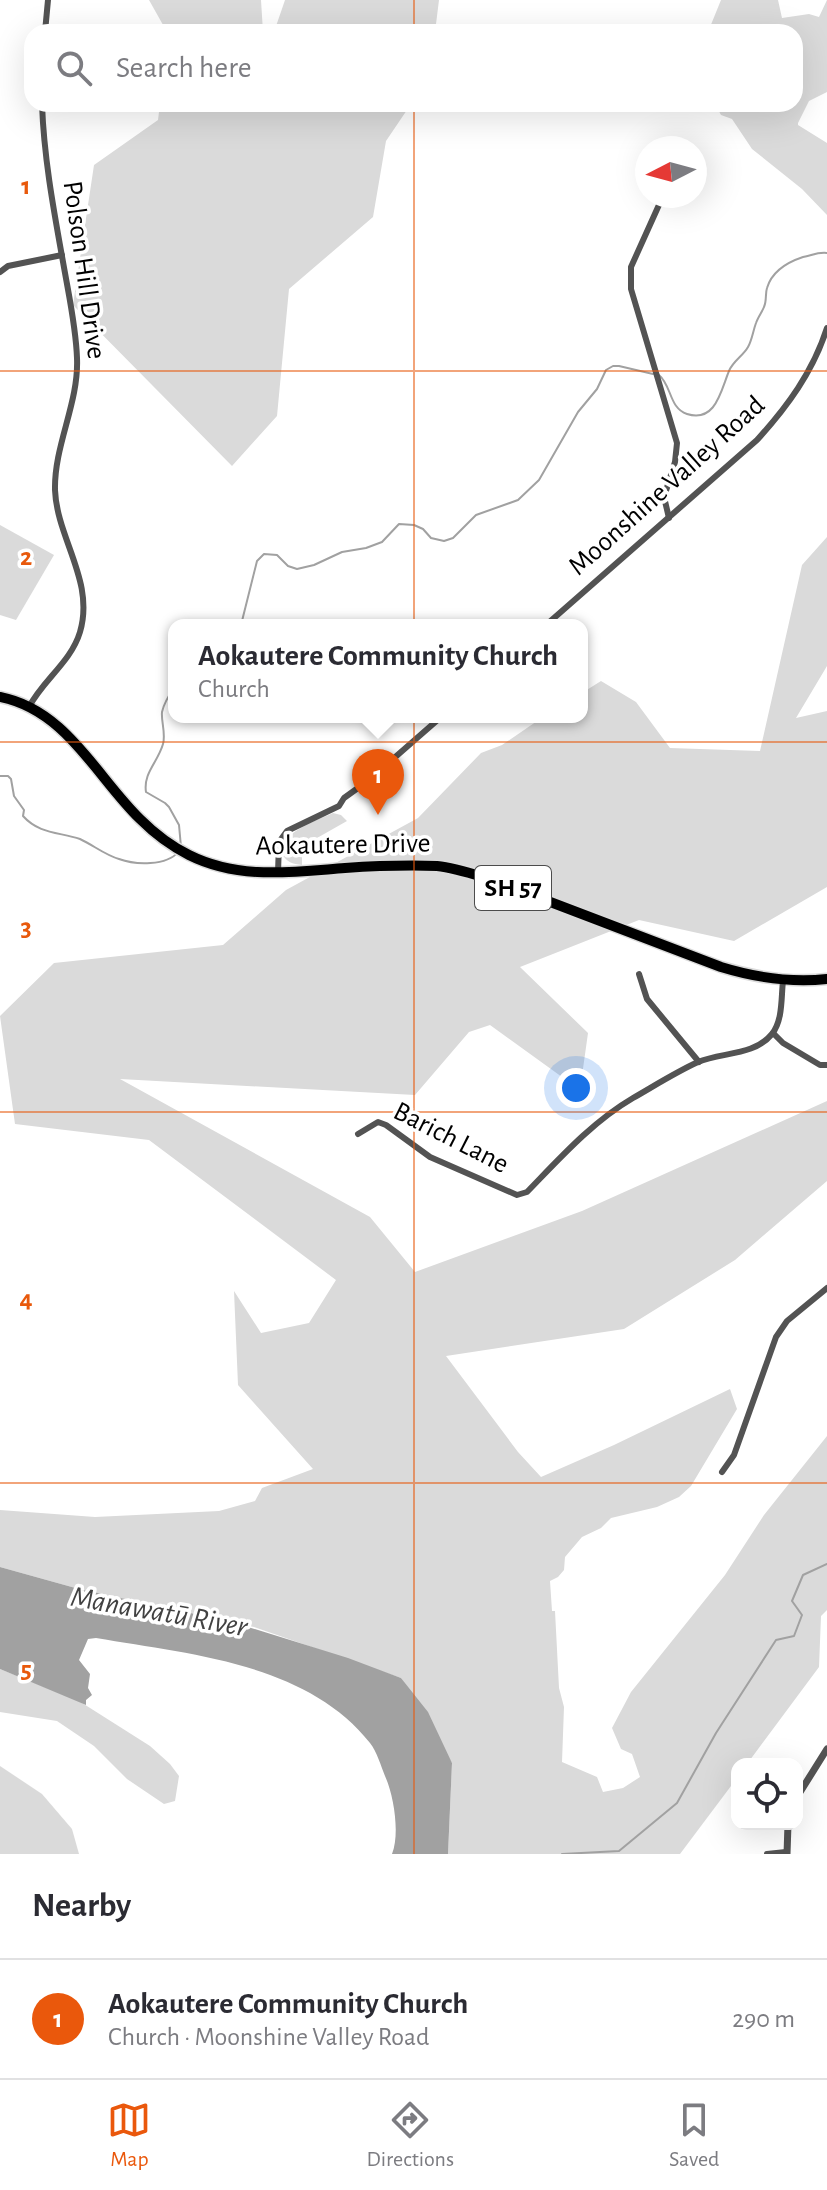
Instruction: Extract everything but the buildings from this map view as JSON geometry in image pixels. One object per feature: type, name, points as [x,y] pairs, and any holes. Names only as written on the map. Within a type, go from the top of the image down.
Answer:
[{"type":"highway","name":"Aokautere Drive","points":[[0,697],[29,707],[68,736],[139,819],[189,855],[235,870],[278,873],[438,866],[460,870],[751,976],[783,981],[827,979]]},
{"type":"street","points":[[46,24],[48,0]]},
{"type":"street","name":"Polson Hill Drive","points":[[29,707],[71,654],[85,607],[81,581],[59,518],[55,489],[57,462],[76,391],[78,361],[76,331],[47,174],[43,112]]},
{"type":"street","points":[[658,208],[630,272],[631,289],[677,443],[675,462],[664,497],[669,518]]},
{"type":"street","points":[[0,272],[8,266],[62,255]]},
{"type":"street","name":"Moonshine Valley Road","points":[[553,619],[757,440],[783,412],[807,375],[827,328]]},
{"type":"street","points":[[278,873],[279,842],[287,831],[339,806],[344,798],[434,723]]},
{"type":"street","points":[[639,974],[647,999],[699,1062],[747,1050],[773,1033],[778,1022],[783,981]]},
{"type":"street","points":[[773,1033],[783,1043],[820,1065],[827,1065]]},
{"type":"street","name":"Barich Lane","points":[[358,1134],[378,1122],[386,1125],[430,1157],[517,1195],[527,1192],[590,1128],[629,1100],[699,1062]]},
{"type":"street","points":[[722,1472],[734,1455],[776,1337],[787,1321],[827,1288]]},
{"type":"street","points":[[803,1787],[827,1749]]},
{"type":"street","points":[[767,1854],[787,1853],[788,1830]]},
{"type":"shaded area","points":[[149,0],[261,0],[262,24],[162,24]]},
{"type":"shaded area","points":[[285,0],[439,0],[436,24],[277,24]]},
{"type":"shaded area","points":[[721,0],[778,0],[782,18],[809,14],[819,17],[827,0],[827,92],[809,101],[798,125],[827,143],[827,215],[802,189],[752,149],[732,119],[719,112],[803,112],[803,24],[711,24]]},
{"type":"shaded area","points":[[159,112],[406,112],[386,141],[373,217],[289,289],[277,416],[232,466],[73,305],[94,165],[158,120]]},
{"type":"shaded area","points":[[0,525],[54,555],[16,620],[0,615]]},
{"type":"shaded area","points":[[827,537],[827,666],[796,718],[827,711],[827,887],[734,941],[639,920],[520,967],[588,1033],[580,1090],[490,1025],[469,1032],[415,1095],[120,1079],[370,1217],[415,1272],[582,1211],[827,1101],[827,1181],[735,1260],[624,1329],[446,1356],[518,1452],[541,1477],[730,1389],[737,1409],[691,1486],[679,1497],[657,1507],[611,1518],[601,1528],[582,1537],[565,1557],[564,1570],[550,1581],[552,1611],[555,1611],[559,1688],[564,1707],[562,1762],[597,1777],[603,1792],[623,1788],[640,1777],[632,1754],[621,1749],[612,1728],[631,1692],[725,1575],[764,1515],[827,1436],[827,1610],[821,1616],[819,1667],[751,1758],[731,1758],[731,1786],[680,1854],[448,1854],[452,1763],[401,1678],[254,1627],[79,1589],[0,1567],[0,1510],[95,1517],[219,1511],[255,1501],[262,1488],[313,1469],[238,1385],[234,1291],[261,1333],[309,1323],[336,1280],[149,1140],[15,1124],[0,1016],[54,963],[223,945],[286,890],[418,818],[481,753],[502,745],[534,723],[588,723],[588,689],[601,681],[636,702],[670,748],[760,751],[802,565]]},
{"type":"shaded area","points":[[333,813],[347,821],[317,838],[321,844],[333,848],[302,855],[302,865],[286,859],[282,854],[284,846],[294,833]]},
{"type":"shaded area","points":[[0,1669],[79,1701],[150,1746],[179,1776],[175,1801],[164,1804],[127,1779],[94,1746],[57,1721],[0,1712]]},
{"type":"shaded area","points":[[0,1766],[42,1794],[72,1829],[79,1854],[0,1854]]},
{"type":"water","name":"Manawatū River","points":[[0,1567],[79,1589],[232,1622],[401,1678],[428,1712],[452,1763],[448,1854],[392,1854],[396,1836],[393,1804],[379,1759],[370,1743],[344,1716],[314,1695],[280,1679],[207,1657],[96,1638],[88,1639],[79,1660],[90,1674],[88,1688],[92,1695],[86,1700],[86,1705],[0,1669]]},
{"type":"waterway","points":[[659,375],[681,411],[697,416],[705,414],[716,403],[731,367],[749,344],[773,277],[797,259],[827,253]]},
{"type":"waterway","points":[[242,619],[257,561],[264,554],[277,555],[288,566],[297,569],[342,552],[382,542],[399,524],[414,525],[431,538],[444,541],[453,538],[476,515],[518,500],[539,480],[606,370],[619,366],[653,374]]},
{"type":"waterway","points":[[168,697],[162,712],[163,744],[149,773],[146,792],[169,807],[179,825],[181,847]]},
{"type":"waterway","points":[[0,776],[11,779],[14,796],[24,810],[23,816],[43,829],[80,839],[126,861],[159,862],[178,852]]},
{"type":"waterway","points":[[562,1854],[619,1851],[677,1803],[716,1733],[776,1640],[794,1636],[802,1615],[792,1601],[803,1575],[827,1564]]},
{"type":"place","name":"Aokautere Community Church","points":[[378,815]]}]
